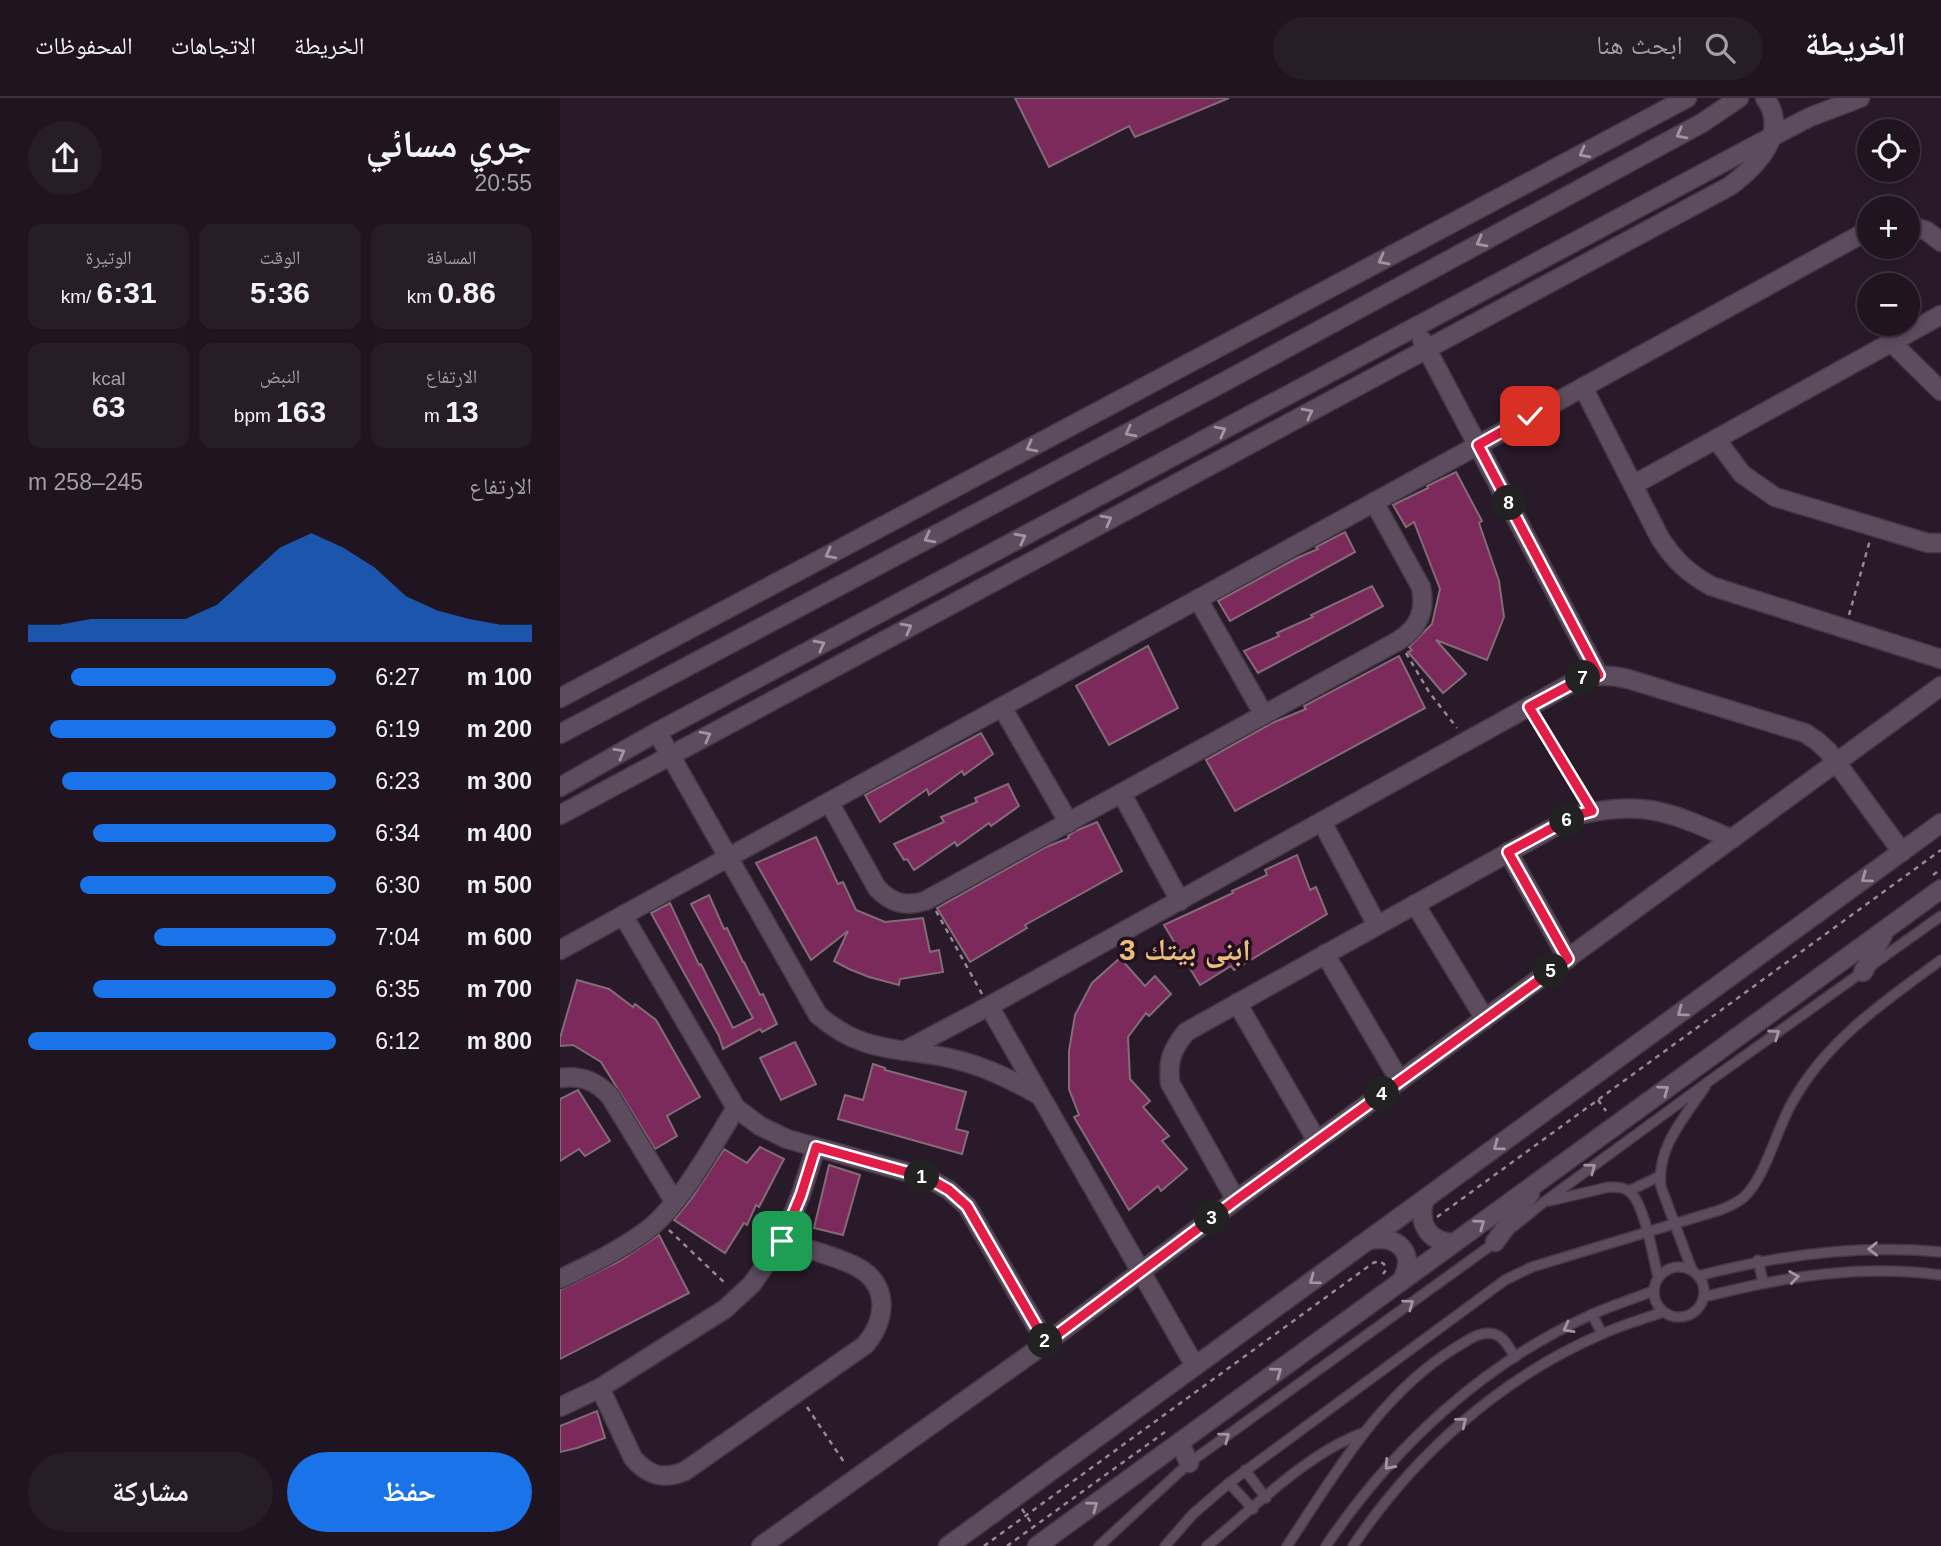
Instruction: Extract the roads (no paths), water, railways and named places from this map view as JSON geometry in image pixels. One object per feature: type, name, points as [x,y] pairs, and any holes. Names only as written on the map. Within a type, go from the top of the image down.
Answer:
[{"type":"street","points":[[560,698],[1687,98]]},
{"type":"street","points":[[560,734],[1258,363],[1702,123],[1739,98]]},
{"type":"street","points":[[560,815],[1730,186],[1762,156],[1773,136],[1773,111],[1765,98]]},
{"type":"street","points":[[560,786],[1773,136],[1810,117],[1860,98]]},
{"type":"street","points":[[1920,229],[1941,243]]},
{"type":"street","points":[[560,950],[1857,237]]},
{"type":"street","points":[[1633,485],[1941,315]]},
{"type":"street","points":[[1415,328],[1599,675]]},
{"type":"street","points":[[1891,342],[1941,391]]},
{"type":"street","points":[[1583,387],[1673,558],[1690,575],[1711,586],[1941,659]]},
{"type":"street","points":[[1716,439],[1742,474],[1775,497],[1928,543],[1941,543]]},
{"type":"street","points":[[829,802],[877,888],[886,898],[898,904],[912,905],[930,899],[1122,794],[1398,641],[1416,626],[1422,614],[1424,600],[1421,587],[1374,502]]},
{"type":"street","points":[[1198,599],[1264,715]]},
{"type":"street","points":[[904,1051],[1583,678],[1599,675],[1628,679],[1805,733],[1818,741],[1837,763],[1902,852]]},
{"type":"street","points":[[761,1546],[1046,1343],[1236,1200],[1941,686]]},
{"type":"street","points":[[1002,707],[1069,823]]},
{"type":"street","points":[[657,732],[818,1015],[832,1027],[857,1041],[950,1058],[998,1073],[1040,1095]]},
{"type":"street","points":[[1122,794],[1180,901]]},
{"type":"street","points":[[1236,1200],[1170,1083],[1169,1065],[1174,1047],[1186,1032],[1574,816],[1607,808],[1641,807],[1674,815],[1732,839]]},
{"type":"street","points":[[1322,822],[1377,925]]},
{"type":"street","points":[[948,1546],[1941,823]]},
{"type":"street","points":[[1508,852],[1568,959]]},
{"type":"street","points":[[1039,1538],[1175,1436],[1454,1243],[1886,930],[1936,883]]},
{"type":"street","points":[[1415,904],[1485,1019]]},
{"type":"street","points":[[623,915],[736,1108],[760,1126],[787,1139],[928,1178],[949,1190],[967,1206],[1046,1343]]},
{"type":"street","points":[[1863,972],[1886,930]]},
{"type":"street","points":[[1325,954],[1400,1081]]},
{"type":"street","points":[[1237,1003],[1317,1141]]},
{"type":"street","points":[[989,1006],[1195,1366]]},
{"type":"street","points":[[560,1078],[589,1080],[610,1096],[674,1201]]},
{"type":"street","points":[[562,1274],[612,1253],[647,1231],[659,1220],[703,1162],[736,1108]]},
{"type":"street","points":[[560,1406],[600,1388],[725,1309],[752,1284],[782,1241],[801,1195],[816,1147]]},
{"type":"street","points":[[1495,1242],[1539,1181]]},
{"type":"street","points":[[1425,1199],[1422,1217],[1429,1234],[1436,1240],[1454,1243]]},
{"type":"street","points":[[1370,1240],[1387,1238],[1402,1248],[1408,1264],[1402,1280]]},
{"type":"street","points":[[600,1388],[640,1468],[662,1477],[674,1476],[685,1471],[864,1345],[875,1333],[881,1318],[882,1303],[878,1288],[869,1275],[856,1266],[782,1241]]},
{"type":"street","points":[[1175,1436],[1189,1463]]},
{"type":"lane","points":[[1099,1546],[1189,1463],[1495,1242],[1544,1202],[1708,1082],[1941,916]]},
{"type":"lane","points":[[1165,1546],[1193,1514],[1245,1470],[1505,1280],[1532,1267],[1720,1210],[1744,1198],[1758,1176],[1792,1101],[1819,1065],[1862,1019],[1941,960]]},
{"type":"lane","points":[[1544,1202],[1609,1187],[1629,1191],[1637,1199],[1658,1277],[1653,1291],[1657,1306],[1669,1316],[1684,1317],[1697,1310],[1704,1297],[1703,1286],[1674,1224],[1661,1187],[1660,1176],[1661,1161],[1668,1143],[1708,1082]]},
{"type":"lane","points":[[1629,1191],[1660,1176]]},
{"type":"lane","points":[[1658,1277],[1670,1268],[1678,1267],[1695,1273],[1758,1260],[1817,1252],[1878,1249],[1941,1252]]},
{"type":"lane","points":[[1758,1260],[1763,1282]]},
{"type":"lane","points":[[1704,1297],[1763,1282],[1820,1274],[1877,1271],[1941,1275]]},
{"type":"lane","points":[[1326,1546],[1387,1466],[1426,1426],[1469,1390],[1515,1357],[1592,1314],[1653,1291]]},
{"type":"lane","points":[[1353,1546],[1373,1515],[1411,1470],[1454,1429],[1500,1392],[1550,1360],[1602,1334],[1663,1312]]},
{"type":"lane","points":[[1592,1314],[1602,1334]]},
{"type":"lane","points":[[1287,1546],[1365,1433],[1399,1392],[1422,1371],[1480,1334],[1492,1333],[1503,1338],[1515,1357]]},
{"type":"lane","points":[[1208,1546],[1328,1450],[1365,1433]]},
{"type":"lane","points":[[1245,1470],[1266,1498]]},
{"type":"lane","points":[[1229,1483],[1252,1509]]},
{"type":"district","name":"ابنى بيتك 3","points":[[1185,949]]}]
